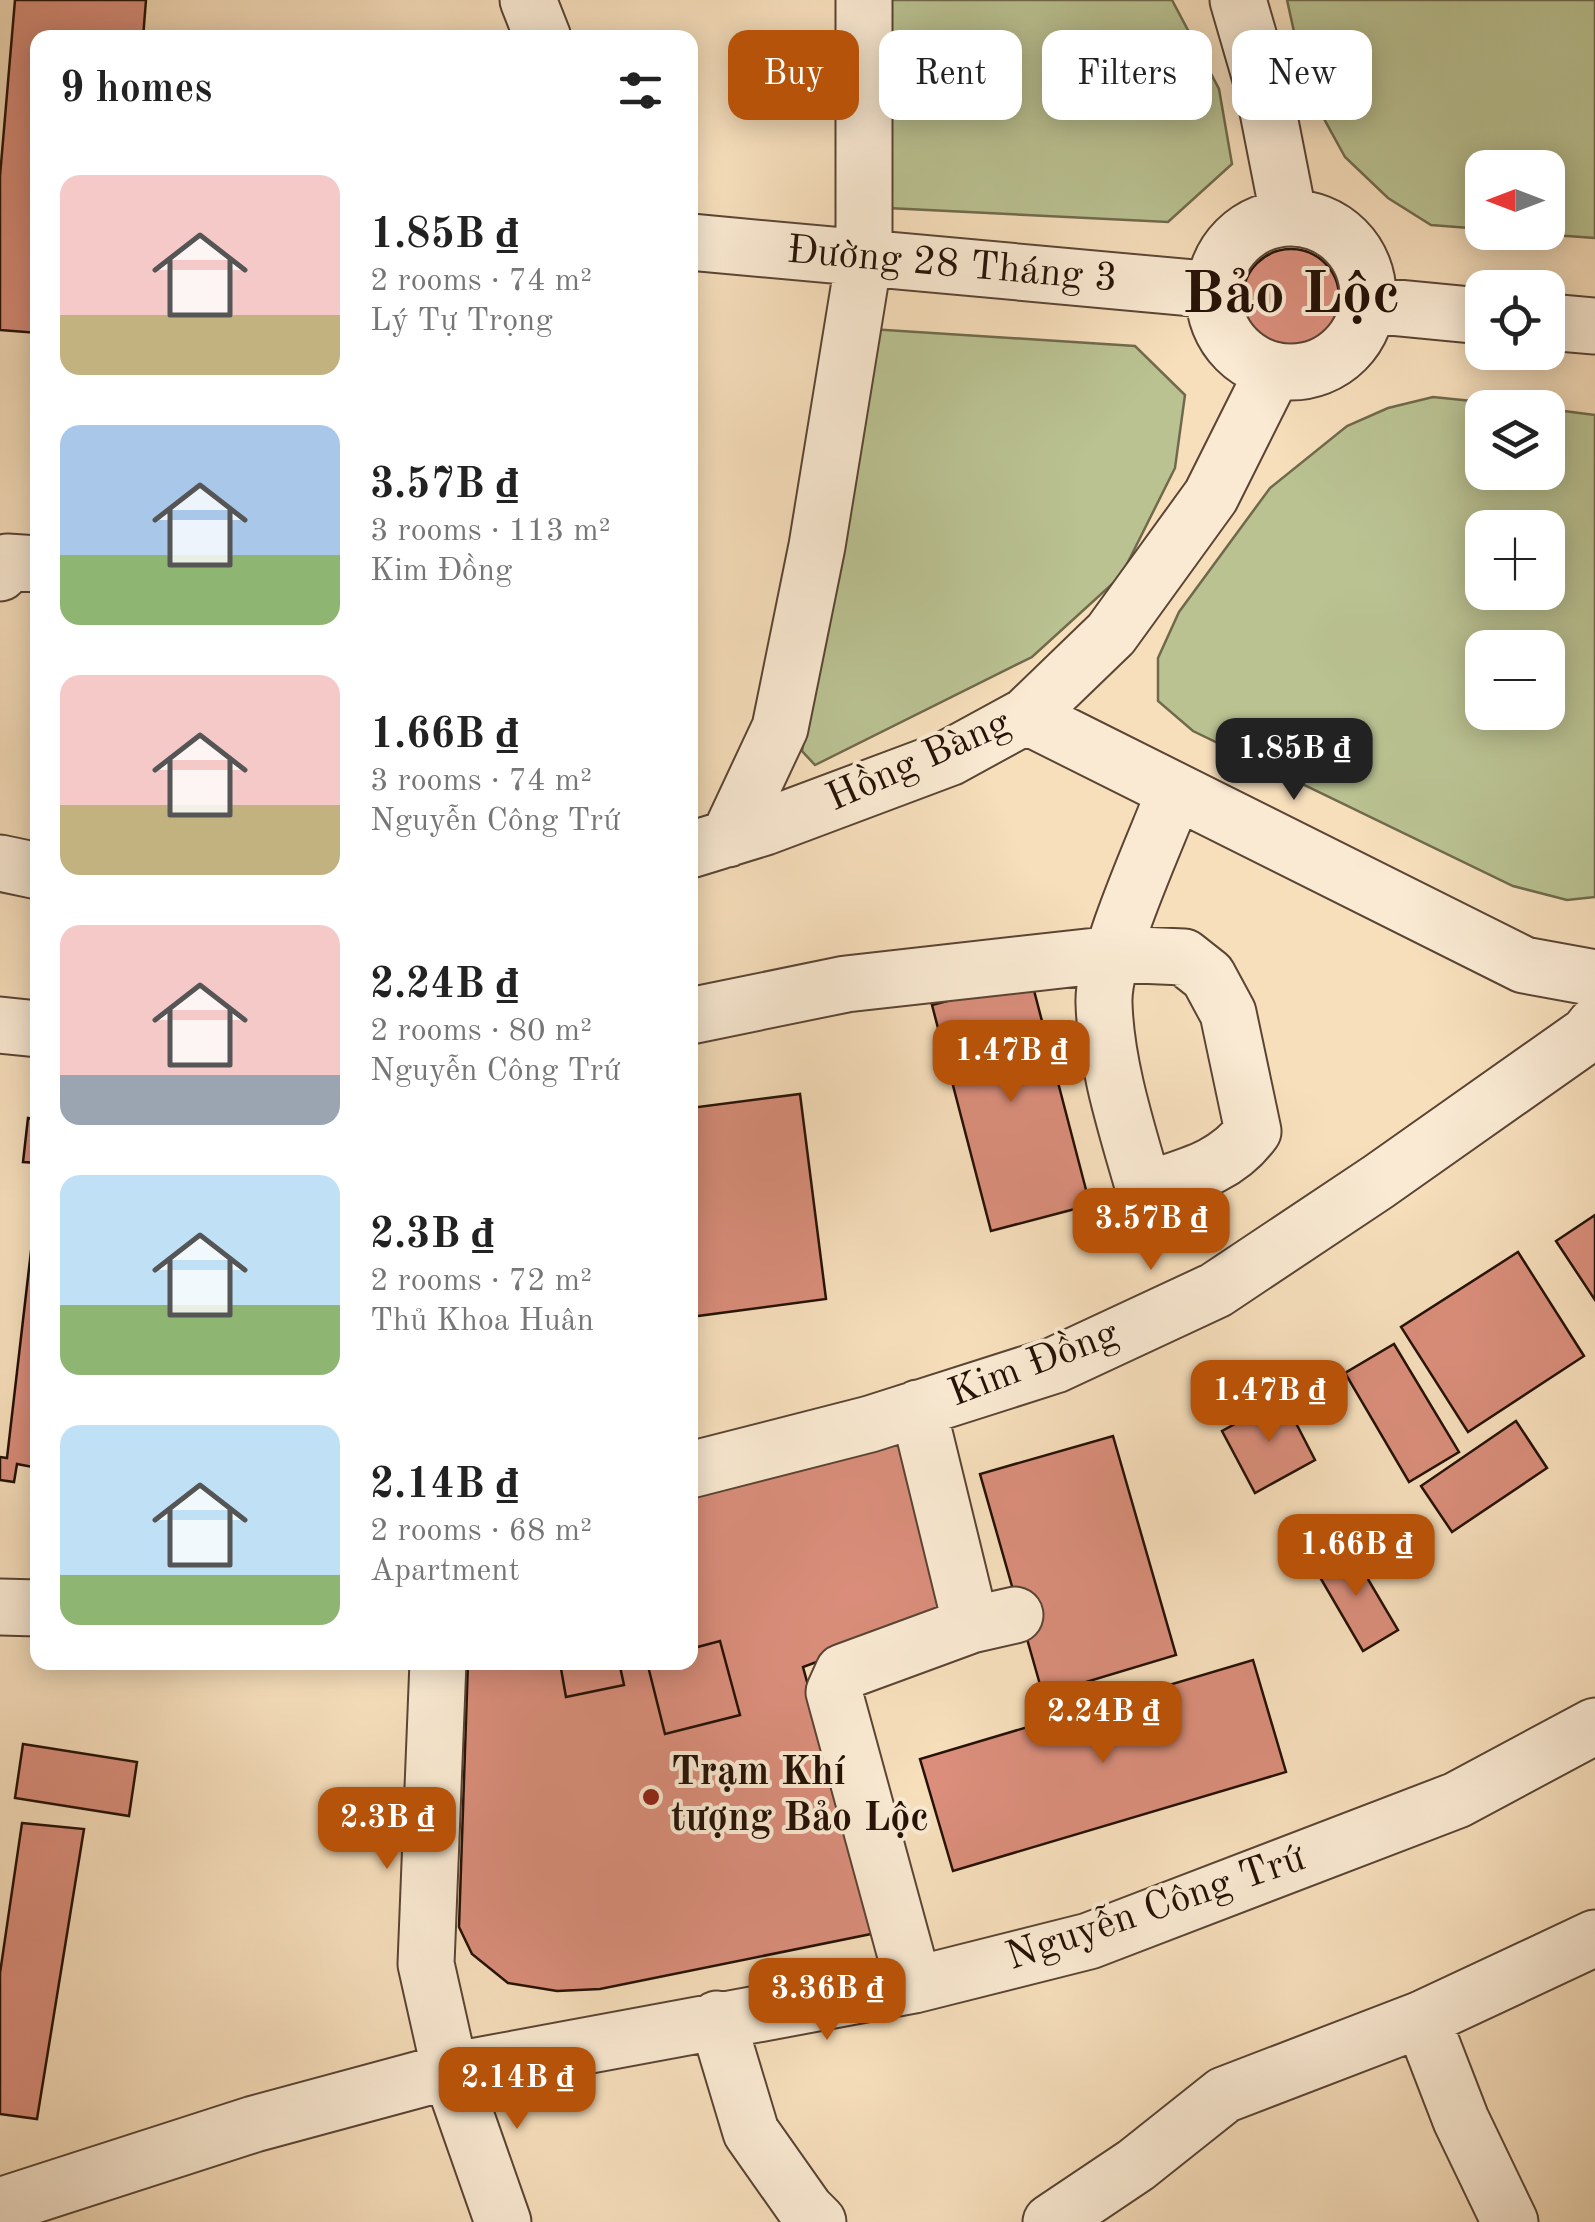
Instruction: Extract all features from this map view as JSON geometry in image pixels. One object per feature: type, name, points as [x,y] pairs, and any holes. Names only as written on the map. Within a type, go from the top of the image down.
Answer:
[{"type":"street","points":[[528,0],[540,30]]},
{"type":"street","points":[[709,844],[780,728],[818,546],[864,258],[864,0]]},
{"type":"street","points":[[1238,0],[1264,86],[1289,218]]},
{"type":"street","points":[[1289,218],[1323,224],[1344,238],[1363,269],[1368,305],[1360,331],[1344,352],[1322,366],[1296,372],[1274,370],[1246,358],[1228,339],[1217,315],[1215,290],[1221,264],[1234,244],[1252,228],[1289,218]]},
{"type":"street","name":"Đường 28 Tháng 3","points":[[698,243],[1215,290]]},
{"type":"street","points":[[1368,305],[1465,314]]},
{"type":"street","points":[[1565,323],[1595,326]]},
{"type":"street","name":"Hồng Bàng","points":[[709,844],[949,758],[1026,716],[1111,634],[1210,496],[1274,370]]},
{"type":"street","points":[[0,572],[7,562],[30,563]]},
{"type":"street","points":[[1026,716],[1524,965],[1595,978]]},
{"type":"street","points":[[698,1014],[846,984],[1114,954],[1184,956],[1208,976],[1228,1013],[1253,1131],[1240,1150],[1149,1206],[1116,1076],[1103,1000],[1114,954],[1176,791]]},
{"type":"street","points":[[0,863],[30,869]]},
{"type":"street","points":[[1524,965],[1593,1033]]},
{"type":"street","points":[[0,1026],[30,1029]]},
{"type":"street","name":"Kim Đồng","points":[[698,1468],[918,1408],[1054,1364],[1216,1290],[1593,1033]]},
{"type":"street","points":[[914,1985],[834,1692],[835,1682],[843,1672],[993,1620],[918,1408]]},
{"type":"street","points":[[0,1608],[30,1608]]},
{"type":"street","points":[[438,1670],[426,1964],[450,2071],[503,2222]]},
{"type":"street","name":"Nguyễn Công Trứ","points":[[0,2206],[254,2124],[450,2071],[914,1985],[1089,1941],[1457,1800],[1595,1726]]},
{"type":"street","points":[[1051,2222],[1136,2165],[1224,2094],[1422,2018],[1595,1938]]},
{"type":"street","points":[[1422,2018],[1467,2134],[1510,2222]]},
{"type":"street","points":[[717,2019],[751,2132],[818,2222]]},
{"type":"green space","points":[[888,0],[1172,0],[1188,30],[1042,30],[1042,120],[1212,120],[1212,76],[1219,89],[1232,164],[1168,222],[888,208],[888,120],[1022,120],[1022,30],[888,30]]},
{"type":"green space","points":[[1287,0],[1595,0],[1595,238],[1565,236],[1565,150],[1465,150],[1465,228],[1431,225],[1388,198],[1345,157],[1325,120],[1372,120],[1372,30],[1294,30]]},
{"type":"green space","points":[[870,329],[1135,346],[1185,395],[1175,468],[1121,576],[1032,657],[815,765],[802,751]]},
{"type":"green space","points":[[1433,397],[1465,400],[1465,490],[1565,490],[1565,411],[1595,415],[1595,897],[1567,900],[1513,886],[1193,731],[1158,701],[1158,658],[1179,612],[1270,488],[1347,426],[1388,408]]},
{"type":"building","points":[[15,0],[146,0],[144,30],[30,30],[30,332],[0,330],[0,176]]},
{"type":"building","points":[[1291,249],[1309,253],[1325,263],[1335,279],[1339,297],[1335,315],[1325,331],[1309,341],[1291,345],[1273,341],[1257,331],[1247,315],[1243,297],[1247,279],[1257,263],[1273,253]]},
{"type":"building","points":[[1031,979],[1090,1205],[991,1231],[932,1005]]},
{"type":"building","points":[[800,1094],[826,1299],[698,1316],[698,1107]]},
{"type":"building","points":[[28,1118],[30,1162],[23,1162]]},
{"type":"building","points":[[1595,1215],[1595,1300],[1556,1241]]},
{"type":"building","points":[[1518,1252],[1584,1356],[1468,1432],[1401,1327]]},
{"type":"building","points":[[30,1260],[30,1466],[17,1464],[14,1482],[0,1480],[0,1457],[7,1458]]},
{"type":"building","points":[[1394,1344],[1459,1452],[1409,1482],[1345,1373]]},
{"type":"building","points":[[1283,1398],[1315,1460],[1255,1493],[1222,1431]]},
{"type":"building","points":[[1516,1421],[1547,1468],[1452,1532],[1421,1486]]},
{"type":"building","name":"Trạm Khí tượng Bảo Lộc","points":[[907,1431],[953,1611],[803,1667],[876,1933],[600,1989],[557,1991],[508,1983],[472,1954],[459,1927],[468,1670],[698,1670],[698,1485]]},
{"type":"building","points":[[1113,1436],[1176,1655],[1043,1695],[980,1474]]},
{"type":"building","points":[[1349,1547],[1398,1630],[1363,1651],[1314,1567]]},
{"type":"building","points":[[720,1641],[740,1715],[665,1734],[649,1670],[698,1670],[698,1647]]},
{"type":"building","points":[[1253,1660],[1286,1772],[953,1871],[920,1759]]},
{"type":"building","points":[[561,1670],[621,1670],[624,1685],[566,1697]]},
{"type":"building","points":[[23,1744],[137,1762],[129,1816],[15,1798]]},
{"type":"building","points":[[22,1823],[84,1829],[37,2119],[0,2114],[0,1973]]},
{"type":"place","name":"Trạm Khí tượng Bảo Lộc","points":[[651,1797]]},
{"type":"district","name":"Bảo Lộc","points":[[1291,296]]}]
